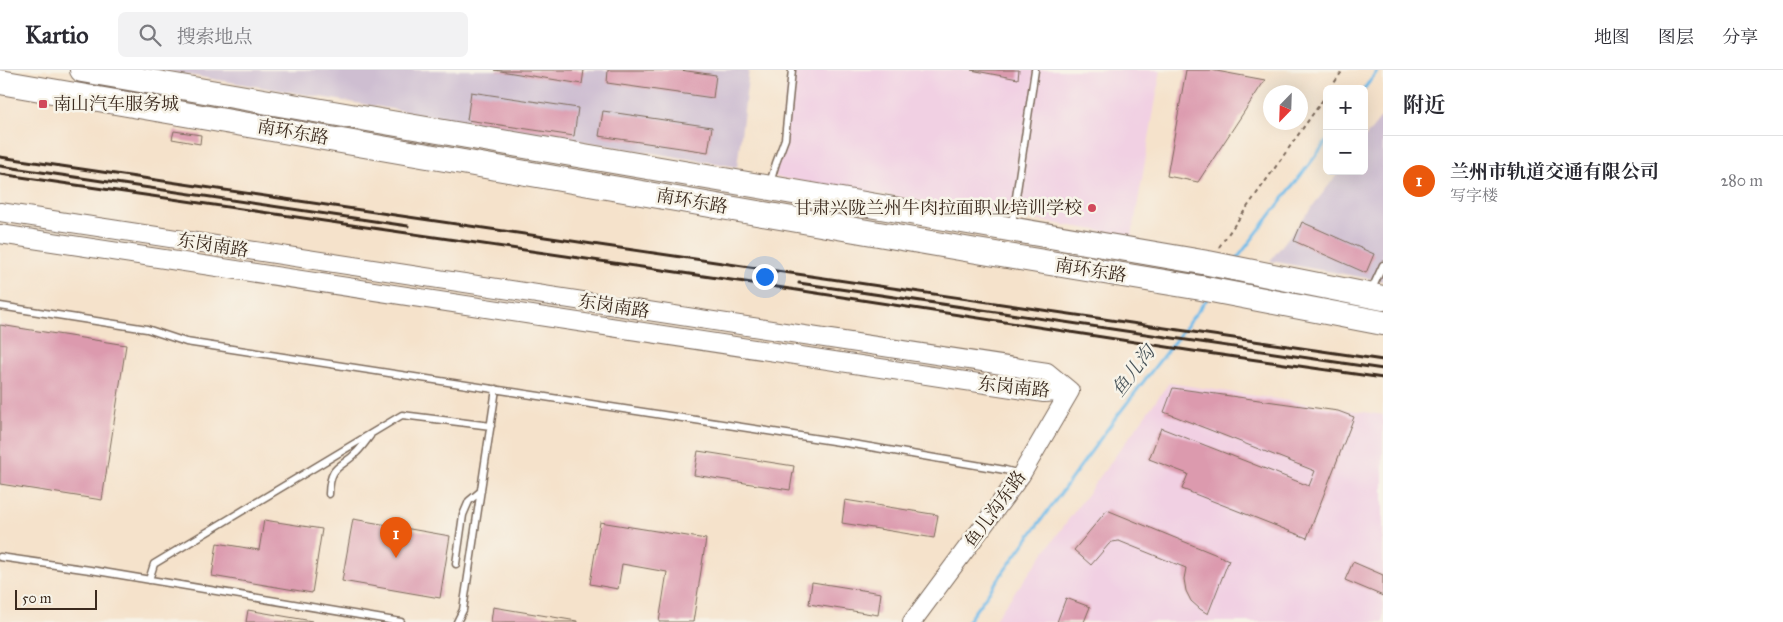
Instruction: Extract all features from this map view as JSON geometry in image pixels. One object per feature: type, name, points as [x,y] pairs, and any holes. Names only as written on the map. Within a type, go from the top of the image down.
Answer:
[{"type":"highway","name":"南环东路","points":[[82,70],[1213,264],[1376,296]]},
{"type":"highway","name":"南环东路","points":[[0,82],[1201,288],[1383,323]]},
{"type":"highway","points":[[449,159],[453,133]]},
{"type":"street","name":"东岗南路","points":[[0,212],[1047,372],[1070,391]]},
{"type":"street","name":"东岗南路","points":[[0,234],[1044,393],[1070,391]]},
{"type":"street","name":"鱼儿沟东路","points":[[912,622],[1022,474],[1070,391]]},
{"type":"lane","points":[[768,188],[785,139],[792,70]]},
{"type":"lane","points":[[1011,230],[1035,70]]},
{"type":"lane","points":[[1376,296],[1383,265]]},
{"type":"lane","points":[[0,306],[148,329],[186,342],[850,444],[1022,474]]},
{"type":"lane","points":[[457,622],[463,610],[496,389]]},
{"type":"lane","points":[[148,580],[154,564],[402,415],[491,426]]},
{"type":"lane","points":[[329,494],[332,474],[338,466],[357,453],[372,433]]},
{"type":"lane","points":[[456,564],[463,515],[469,501],[481,491]]},
{"type":"lane","points":[[0,557],[401,622]]},
{"type":"path","points":[[1333,85],[1343,70]]},
{"type":"path","points":[[1213,264],[1323,100]]},
{"type":"shaded area","points":[[159,70],[749,70],[737,167]]},
{"type":"shaded area","points":[[789,70],[1161,70],[1132,236],[775,177]]},
{"type":"shaded area","points":[[1383,115],[1383,281],[1270,261],[1337,175],[1368,175],[1368,134]]},
{"type":"shaded area","points":[[1169,383],[1383,415],[1383,622],[993,622]]},
{"type":"building","points":[[494,70],[584,70],[582,84]]},
{"type":"building","points":[[608,70],[680,70],[716,75],[713,98],[607,83]]},
{"type":"building","points":[[971,70],[1019,70],[1018,79]]},
{"type":"building","points":[[1186,70],[1211,70],[1265,80],[1198,182],[1167,176]]},
{"type":"building","points":[[471,92],[578,108],[574,136],[467,120]]},
{"type":"building","points":[[603,111],[712,127],[708,152],[599,136]]},
{"type":"building","points":[[174,131],[201,135],[200,144],[172,139]]},
{"type":"building","points":[[1302,222],[1374,254],[1366,273],[1294,241]]},
{"type":"building","points":[[0,325],[126,345],[102,500],[0,484]]},
{"type":"building","points":[[1173,388],[1338,411],[1354,417],[1307,538],[1182,489],[1188,474],[1149,459],[1161,428],[1309,486],[1315,471],[1164,412]]},
{"type":"building","points":[[698,451],[794,466],[790,490],[694,475]]},
{"type":"building","points":[[845,500],[938,515],[934,538],[842,523]]},
{"type":"building","points":[[1107,510],[1229,560],[1208,614],[1191,601],[1186,591],[1184,579],[1186,568],[1119,541],[1109,544],[1091,565],[1074,550]]},
{"type":"building","points":[[353,519],[450,536],[440,598],[342,581]]},
{"type":"building","points":[[264,520],[322,529],[312,593],[212,576],[217,543],[259,550]]},
{"type":"building","points":[[600,522],[706,539],[693,622],[659,622],[667,572],[622,564],[618,589],[590,584]]},
{"type":"building","points":[[1353,562],[1383,575],[1383,596],[1345,580]]},
{"type":"building","points":[[812,582],[881,593],[878,615],[809,604]]},
{"type":"building","points":[[1066,598],[1090,607],[1084,622],[1057,622]]},
{"type":"building","points":[[493,607],[577,621],[577,622],[491,622]]},
{"type":"building","points":[[248,610],[312,621],[246,622]]},
{"type":"waterway","name":"鱼儿沟","points":[[1367,85],[1378,70]]},
{"type":"waterway","name":"鱼儿沟","points":[[1236,260],[1323,146]]},
{"type":"waterway","name":"鱼儿沟","points":[[967,622],[1114,420],[1207,299]]},
{"type":"railway","points":[[0,157],[1383,360]]},
{"type":"railway","points":[[0,166],[408,226]]},
{"type":"railway","points":[[0,174],[745,282],[1193,351],[1383,378]]},
{"type":"railway","points":[[799,283],[1383,369]]},
{"type":"place","name":"南山汽车服务城","points":[[43,104]]},
{"type":"place","name":"甘肃兴陇兰州牛肉拉面职业培训学校","points":[[1092,208]]},
{"type":"place","name":"兰州市轨道交通有限公司","points":[[396,558]]}]
